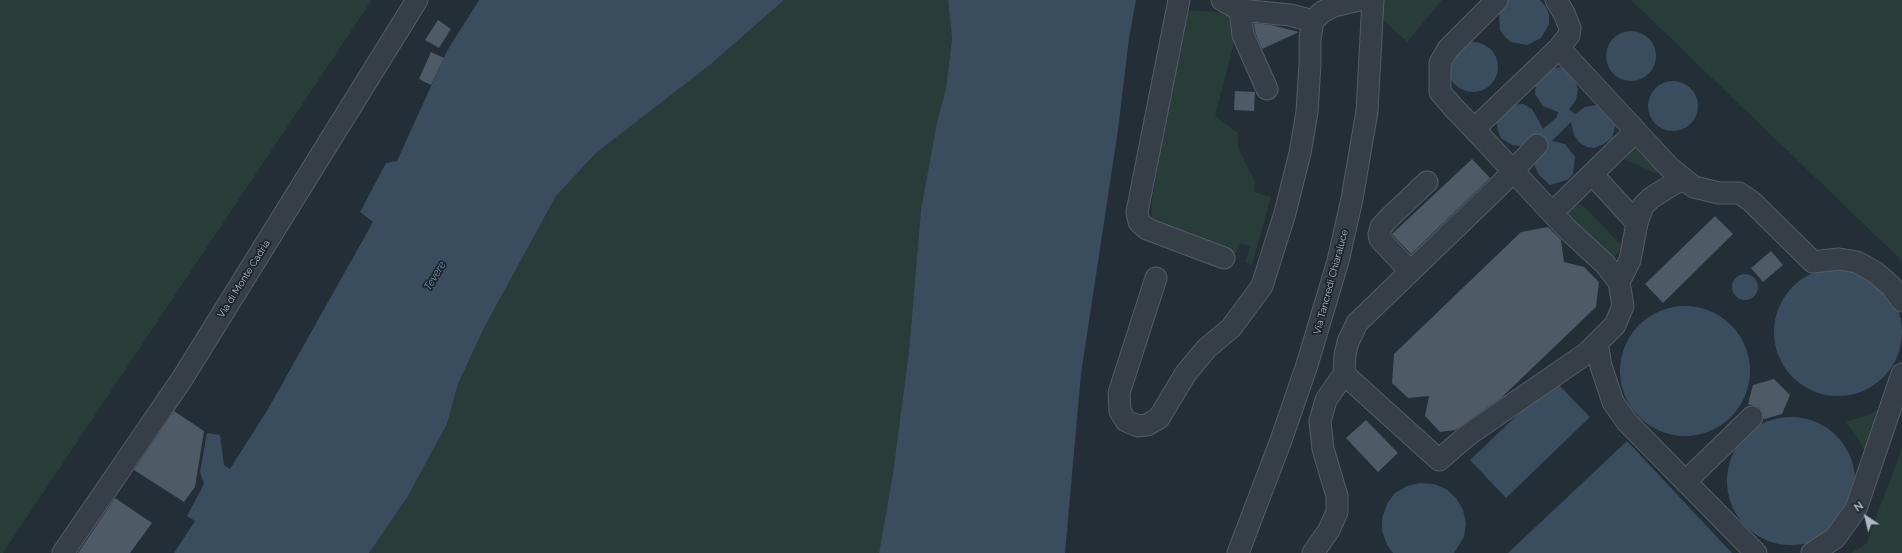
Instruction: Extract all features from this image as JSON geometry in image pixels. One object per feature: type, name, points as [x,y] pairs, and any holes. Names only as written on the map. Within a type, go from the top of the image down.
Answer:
[{"type":"street","name":"Via di Monte Cadria","points":[[63,553],[182,379],[416,0]]},
{"type":"street","points":[[1179,0],[1137,212],[1139,222],[1147,229],[1224,258]]},
{"type":"street","points":[[1156,278],[1119,393],[1120,412],[1126,420],[1138,426],[1147,425],[1159,418],[1186,373],[1207,348],[1231,328],[1262,286],[1286,212],[1300,153],[1307,112],[1310,39],[1313,21],[1322,12],[1334,6],[1359,0]]},
{"type":"street","name":"Via Tancredi Chiaraluce","points":[[1238,553],[1308,365],[1338,261],[1352,199],[1367,111],[1374,0]]},
{"type":"street","points":[[1344,374],[1439,460],[1468,435],[1587,353],[1614,325],[1623,306],[1619,282],[1605,264],[1552,213],[1440,92],[1440,63],[1448,49],[1497,0]]},
{"type":"street","points":[[1474,129],[1559,48],[1570,35],[1570,28],[1564,13],[1556,0]]},
{"type":"street","points":[[1231,5],[1290,14],[1313,21]]},
{"type":"street","points":[[1231,5],[1267,89]]},
{"type":"street","points":[[1559,48],[1670,168],[1694,187],[1719,193],[1739,194],[1751,201],[1813,262],[1839,259],[1857,262],[1875,272],[1891,286],[1902,301]]},
{"type":"street","points":[[1552,213],[1636,130]]},
{"type":"street","points":[[1313,553],[1329,530],[1337,512],[1337,496],[1323,449],[1320,421],[1326,400],[1344,374],[1344,355],[1357,323],[1513,171],[1537,145]]},
{"type":"street","points":[[1592,174],[1637,223]]},
{"type":"street","points":[[1619,282],[1630,260],[1637,223],[1643,206],[1651,198],[1675,183],[1685,180]]},
{"type":"street","points":[[1410,271],[1380,239],[1379,234],[1381,227],[1389,218],[1427,182]]},
{"type":"street","points":[[1597,343],[1601,366],[1614,402],[1627,422],[1756,553]]},
{"type":"street","points":[[1812,553],[1836,538],[1856,509],[1902,374]]},
{"type":"street","points":[[1686,481],[1752,417]]},
{"type":"green space","points":[[0,0],[372,0],[3,553],[0,553]]},
{"type":"green space","points":[[784,0],[948,0],[952,37],[946,88],[937,122],[921,210],[909,351],[893,473],[879,553],[369,553],[408,496],[447,424],[458,384],[485,326],[556,196],[596,153],[711,64]]},
{"type":"green space","points":[[1380,0],[1442,0],[1407,42],[1380,17]]},
{"type":"green space","points":[[1631,0],[1902,0],[1902,261]]},
{"type":"green space","points":[[1191,10],[1230,13],[1236,35],[1215,116],[1238,133],[1238,147],[1255,182],[1254,192],[1271,197],[1252,265],[1245,262],[1250,247],[1241,243],[1236,253],[1155,223],[1151,219],[1152,200],[1181,34],[1186,15]]},
{"type":"green space","points":[[1633,142],[1663,176],[1621,158]]},
{"type":"green space","points":[[1576,204],[1583,205],[1623,247],[1612,260],[1565,215],[1566,207]]},
{"type":"green space","points":[[1882,407],[1866,454],[1855,434],[1846,422],[1868,415]]},
{"type":"green space","points":[[1902,448],[1902,553],[1851,553],[1866,544]]},
{"type":"water","name":"Tevere","points":[[479,0],[784,0],[711,64],[596,153],[556,196],[485,326],[458,384],[447,424],[408,496],[369,553],[174,553],[195,521],[187,516],[204,484],[200,472],[207,433],[220,435],[224,465],[230,469],[268,409],[373,222],[360,212],[386,163],[397,161],[447,51]]},
{"type":"water","points":[[948,0],[1136,0],[1129,38],[1118,130],[1081,374],[1065,553],[879,553],[893,473],[909,351],[921,210],[937,122],[946,88],[952,38]]},
{"type":"water","points":[[1507,0],[1540,0],[1546,7],[1549,15],[1549,24],[1541,38],[1527,45],[1511,42],[1505,37],[1500,30],[1499,14],[1501,7]]},
{"type":"water","points":[[1626,31],[1636,31],[1649,38],[1656,51],[1656,61],[1649,74],[1636,81],[1626,81],[1617,77],[1610,70],[1606,61],[1606,51],[1610,42],[1617,35]]},
{"type":"water","points":[[1473,42],[1483,44],[1491,49],[1496,57],[1498,67],[1496,77],[1491,85],[1483,90],[1473,92],[1463,90],[1455,85],[1450,77],[1448,67],[1450,57],[1455,49],[1463,44]]},
{"type":"water","points":[[1563,67],[1574,79],[1578,89],[1576,100],[1569,109],[1575,114],[1585,107],[1596,105],[1605,109],[1616,123],[1612,138],[1604,144],[1594,148],[1587,147],[1580,143],[1574,135],[1571,122],[1552,141],[1565,144],[1575,157],[1573,174],[1567,180],[1550,185],[1539,175],[1535,167],[1535,156],[1541,136],[1538,134],[1529,144],[1521,146],[1512,145],[1501,138],[1496,120],[1514,105],[1523,104],[1532,109],[1543,129],[1557,117],[1558,112],[1543,106],[1535,94],[1536,82],[1552,68]]},
{"type":"water","points":[[1668,81],[1678,81],[1691,88],[1698,101],[1698,111],[1691,124],[1678,131],[1668,131],[1659,127],[1652,120],[1648,111],[1648,101],[1652,92],[1659,85]]},
{"type":"water","points":[[1844,268],[1857,270],[1868,275],[1879,282],[1888,291],[1900,313],[1902,332],[1900,351],[1895,362],[1888,373],[1879,382],[1857,394],[1832,396],[1819,394],[1808,389],[1797,382],[1788,373],[1776,351],[1774,326],[1776,313],[1781,302],[1788,291],[1797,282],[1819,270]]},
{"type":"water","points":[[1745,274],[1754,278],[1758,287],[1754,296],[1745,300],[1736,296],[1732,287],[1736,278]]},
{"type":"water","points":[[1685,306],[1710,311],[1731,325],[1745,346],[1750,371],[1745,396],[1731,417],[1710,431],[1685,436],[1660,431],[1639,417],[1625,396],[1620,371],[1625,346],[1639,325],[1660,311]]},
{"type":"water","points":[[1554,380],[1590,417],[1506,498],[1470,460]]},
{"type":"water","points":[[1785,417],[1797,417],[1816,421],[1837,435],[1851,456],[1855,481],[1851,506],[1837,527],[1816,541],[1797,545],[1785,545],[1766,541],[1745,527],[1731,506],[1727,487],[1727,475],[1731,456],[1745,435],[1766,421]]},
{"type":"water","points":[[1627,441],[1732,553],[1508,553]]},
{"type":"water","points":[[1420,483],[1434,484],[1446,489],[1456,498],[1463,510],[1466,523],[1464,537],[1454,553],[1393,553],[1387,545],[1382,531],[1382,518],[1387,504],[1395,493],[1407,486]]},
{"type":"building","points":[[438,20],[451,29],[439,48],[425,40]]},
{"type":"building","points":[[1254,23],[1271,25],[1299,32],[1262,49],[1255,32]]},
{"type":"building","points":[[431,52],[444,58],[431,85],[419,79]]},
{"type":"building","points":[[1235,91],[1255,92],[1254,111],[1234,110]]},
{"type":"building","points":[[1472,159],[1490,178],[1411,254],[1392,234]]},
{"type":"building","points":[[1715,216],[1733,234],[1663,303],[1645,284]]},
{"type":"building","points":[[1548,227],[1561,240],[1564,262],[1584,267],[1599,282],[1596,307],[1501,398],[1455,430],[1440,432],[1425,416],[1429,396],[1408,398],[1392,383],[1394,354],[1521,232]]},
{"type":"building","points":[[1771,251],[1783,265],[1763,282],[1751,268]]},
{"type":"building","points":[[1774,379],[1790,395],[1782,414],[1764,419],[1760,408],[1748,404],[1753,385]]},
{"type":"building","points":[[174,411],[204,431],[195,487],[184,502],[134,470]]},
{"type":"building","points":[[1366,420],[1398,453],[1378,472],[1346,438]]},
{"type":"building","points":[[115,498],[152,523],[130,553],[78,553]]}]
